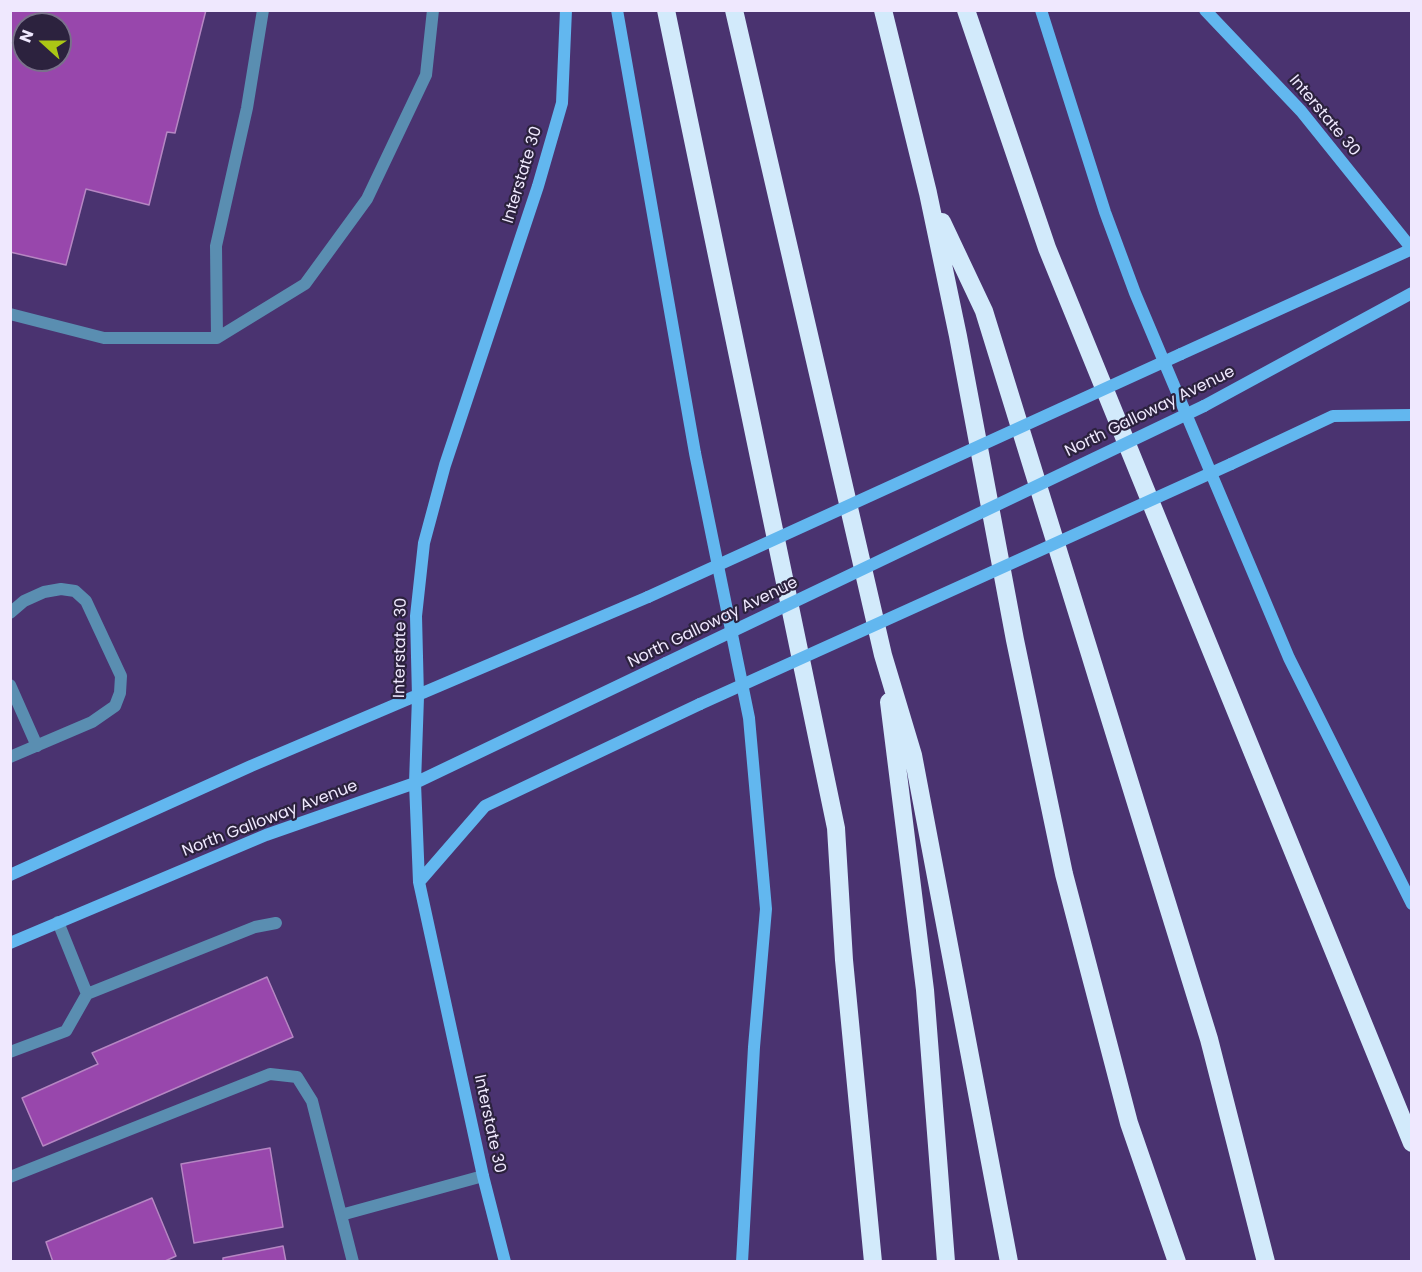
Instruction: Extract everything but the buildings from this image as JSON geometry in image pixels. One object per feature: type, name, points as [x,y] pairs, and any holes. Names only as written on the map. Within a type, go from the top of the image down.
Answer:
[{"type":"highway","points":[[666,10],[836,828],[844,960],[873,1262]]},
{"type":"highway","points":[[734,10],[883,655],[913,755],[1009,1262]]},
{"type":"highway","points":[[884,10],[928,193],[958,336],[1015,640],[1064,874],[1129,1123],[1178,1262]]},
{"type":"highway","points":[[966,10],[1047,248],[1412,1143]]},
{"type":"highway","points":[[928,193],[984,311],[1205,1028],[1266,1262]]},
{"type":"highway","points":[[883,655],[925,990],[946,1262]]},
{"type":"main road","name":"Interstate 30","points":[[505,1262],[483,1176],[419,882],[415,783],[418,697],[416,616],[424,543],[445,465],[538,186],[562,103],[566,10]]},
{"type":"main road","points":[[617,10],[695,453],[749,718],[766,909],[754,1047],[742,1262]]},
{"type":"main road","points":[[1041,10],[1105,212],[1135,292],[1289,658],[1412,904]]},
{"type":"main road","name":"Interstate 30","points":[[1205,10],[1301,111],[1411,249]]},
{"type":"main road","points":[[10,875],[251,766],[418,697],[648,597],[1411,249]]},
{"type":"main road","name":"North Galloway Avenue","points":[[10,943],[266,835],[415,783],[1204,406],[1412,293]]},
{"type":"main road","points":[[419,882],[485,806],[700,704],[1231,465],[1334,416],[1412,415]]},
{"type":"lane","points":[[217,338],[216,246],[247,108],[263,10]]},
{"type":"lane","points":[[10,314],[104,338],[217,338],[305,284],[367,199],[426,75],[433,10]]},
{"type":"lane","points":[[10,613],[24,601],[44,592],[61,589],[75,591],[86,600],[121,676],[120,693],[115,706],[92,722],[10,757]]},
{"type":"lane","points":[[10,686],[37,746]]},
{"type":"lane","points":[[58,922],[87,994]]},
{"type":"lane","points":[[10,1052],[66,1031],[87,994],[255,927],[276,923]]},
{"type":"lane","points":[[10,1177],[270,1074],[297,1077],[312,1101],[353,1262]]},
{"type":"lane","points":[[341,1215],[483,1176]]}]
